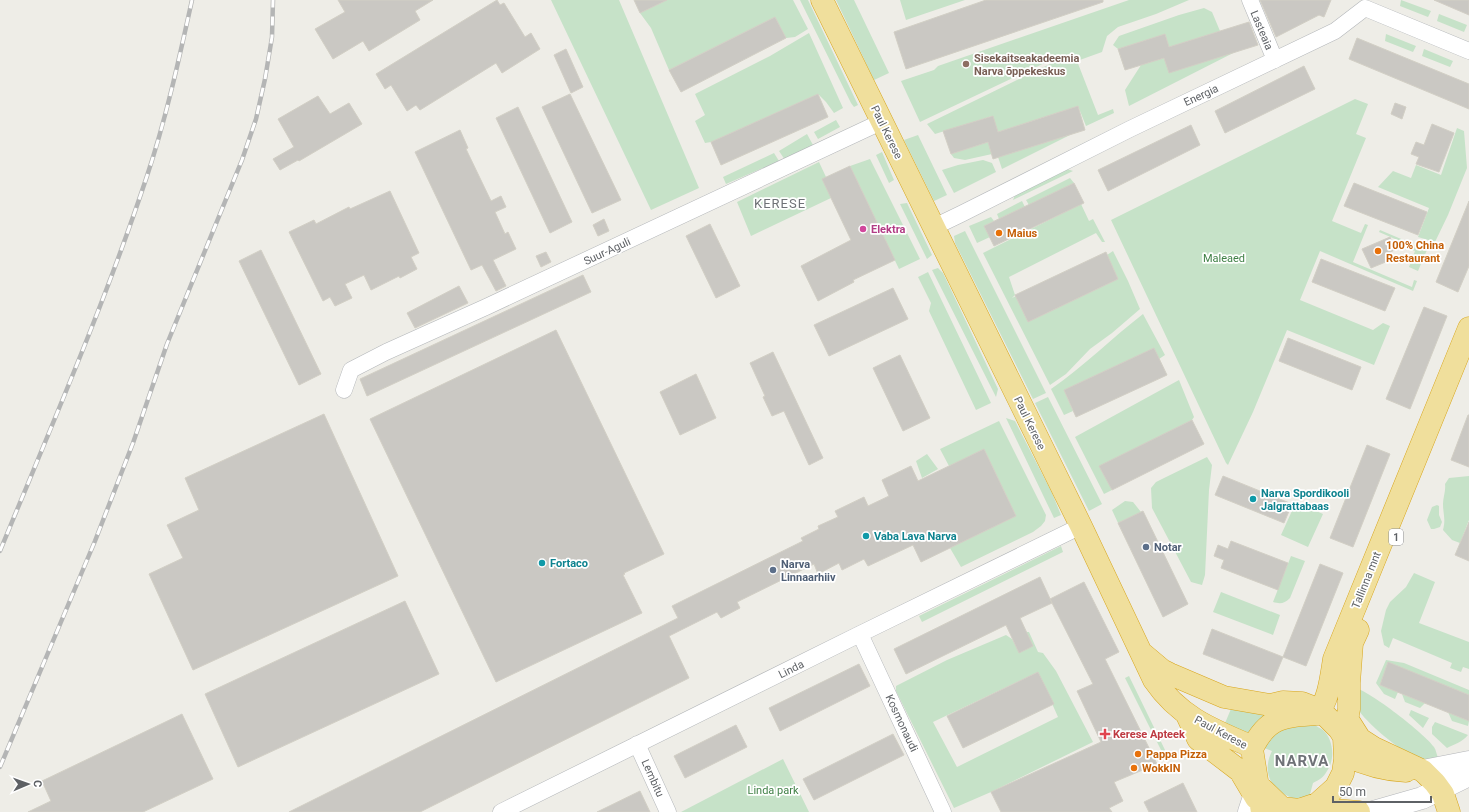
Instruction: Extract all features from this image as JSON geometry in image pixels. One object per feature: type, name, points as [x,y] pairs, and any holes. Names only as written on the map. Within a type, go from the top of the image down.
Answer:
[{"type":"highway","name":"Paul Kerese","points":[[822,0],[1081,526],[1142,653],[1147,667],[1162,692],[1186,713],[1198,722],[1246,744],[1252,749],[1257,802]]},
{"type":"highway","name":"Tallinna mnt","points":[[1469,328],[1334,659],[1325,700],[1334,726],[1349,709],[1352,643],[1469,359]]},
{"type":"highway","points":[[1142,653],[1162,670],[1224,697],[1270,705],[1283,702],[1302,704],[1334,726],[1374,748],[1423,771],[1443,794],[1449,812]]},
{"type":"highway","name":"1","points":[[1283,702],[1310,690],[1326,674],[1334,659]]},
{"type":"highway","points":[[1186,713],[1198,740],[1240,771],[1257,802],[1298,810],[1314,807],[1358,812]]},
{"type":"highway","points":[[1252,749],[1256,739],[1265,728],[1273,722],[1292,716],[1334,726],[1359,762],[1398,770],[1423,771]]},
{"type":"highway","name":"1","points":[[1314,807],[1336,787],[1343,773],[1334,726]]},
{"type":"main road","points":[[1423,771],[1469,762]]},
{"type":"main road","points":[[1373,812],[1422,798],[1469,775]]},
{"type":"street","name":"Lasteaia","points":[[1250,0],[1275,60]]},
{"type":"street","name":"Energia","points":[[934,227],[1130,129],[1335,31],[1366,4],[1469,51]]},
{"type":"street","name":"Suur-Aguli","points":[[344,390],[351,370],[386,352],[882,122]]},
{"type":"street","name":"Linda","points":[[502,812],[1081,526]]},
{"type":"street","name":"Kosmonaudi","points":[[860,634],[943,812]]},
{"type":"street","name":"Lembitu","points":[[637,744],[668,812]]},
{"type":"green space","points":[[551,0],[619,0],[699,188],[651,210]]},
{"type":"green space","points":[[667,0],[793,0],[808,29],[795,37],[786,38],[775,17],[669,70],[651,28],[640,13]]},
{"type":"green space","points":[[800,0],[808,0],[858,105],[854,107],[851,103]]},
{"type":"green space","points":[[836,0],[854,0],[889,73],[874,80]]},
{"type":"green space","points":[[900,0],[965,0],[906,20]]},
{"type":"green space","points":[[1129,0],[1189,0],[1156,14],[1118,27],[1107,36],[1102,52],[1077,61],[1098,115],[1113,109],[1114,113],[1086,126],[1078,106],[998,132],[992,116],[935,134],[927,124],[1056,61],[1051,60],[920,122],[901,81],[934,70],[938,66]]},
{"type":"green space","points":[[1401,0],[1431,11],[1428,17],[1400,6]]},
{"type":"green space","points":[[1204,8],[1212,12],[1220,31],[1169,47],[1165,34],[1118,49],[1113,45],[1119,36]]},
{"type":"green space","points":[[1439,14],[1467,25],[1464,32],[1437,21]]},
{"type":"green space","points":[[809,33],[843,108],[834,113],[818,94],[711,142],[705,143],[695,121],[705,115],[695,94],[770,56]]},
{"type":"green space","points":[[1386,34],[1416,46],[1413,52],[1385,41]]},
{"type":"green space","points":[[1424,49],[1453,61],[1450,67],[1422,56]]},
{"type":"green space","points":[[1239,50],[1129,106],[1125,90],[1141,65],[1164,58]]},
{"type":"green space","name":"Maleaed","points":[[1355,99],[1368,104],[1356,134],[1366,138],[1332,221],[1361,233],[1365,224],[1368,225],[1353,262],[1412,287],[1414,280],[1417,281],[1413,291],[1320,251],[1300,300],[1373,330],[1383,323],[1390,326],[1374,365],[1287,330],[1253,412],[1228,465],[1111,220]]},
{"type":"green space","points":[[836,120],[840,127],[818,139],[814,132]]},
{"type":"green space","points":[[1457,128],[1464,131],[1467,168],[1448,215],[1435,242],[1418,237],[1429,208],[1378,187],[1393,171],[1411,178],[1416,165],[1441,175]]},
{"type":"green space","points":[[807,134],[813,145],[785,160],[779,151]]},
{"type":"green space","points":[[1072,134],[1002,169],[998,157]]},
{"type":"green space","points":[[918,135],[947,195],[934,201],[904,140]]},
{"type":"green space","points":[[988,142],[992,154],[965,160],[954,158],[951,154]]},
{"type":"green space","points":[[882,152],[894,180],[889,183],[876,155]]},
{"type":"green space","points":[[774,153],[779,161],[726,184],[723,177]]},
{"type":"green space","points":[[870,159],[920,259],[899,269],[850,166]]},
{"type":"green space","points":[[983,160],[992,163],[996,172],[954,193],[942,170]]},
{"type":"green space","points":[[819,162],[826,177],[831,198],[751,236],[737,202]]},
{"type":"green space","points":[[1067,169],[1073,171],[1013,200],[1015,195]]},
{"type":"green space","points":[[1070,178],[1074,183],[1029,205],[1026,200]]},
{"type":"green space","points":[[1022,201],[1025,207],[999,219],[997,214]]},
{"type":"green space","points":[[907,203],[932,255],[927,259],[900,204]]},
{"type":"green space","points":[[1081,204],[1089,221],[1093,219],[1105,242],[1102,242],[1096,233],[1009,277],[1015,295],[1012,298],[1016,296],[1028,322],[1118,279],[1107,255],[1113,251],[1140,309],[1112,333],[1090,349],[1066,374],[1050,385],[983,253]]},
{"type":"green space","points":[[991,217],[994,221],[984,226],[990,237],[977,243],[969,226]]},
{"type":"green space","points":[[1380,230],[1427,250],[1418,271],[1409,267],[1415,251],[1401,245],[1402,242],[1379,232]]},
{"type":"green space","points":[[965,231],[1046,393],[1033,399],[955,243],[954,236]]},
{"type":"green space","points":[[938,268],[943,273],[998,389],[996,397],[932,270]]},
{"type":"green space","points":[[928,272],[991,403],[976,410],[929,311],[931,303],[918,277]]},
{"type":"green space","points":[[1143,314],[1165,355],[1159,359],[1154,348],[1064,390],[1073,411],[1064,415],[1051,389],[1075,371]]},
{"type":"green space","points":[[1179,380],[1194,417],[1192,420],[1100,466],[1112,490],[1104,494],[1075,437]]},
{"type":"green space","points":[[1048,397],[1102,504],[1089,511],[1035,403]]},
{"type":"green space","points":[[1006,418],[1015,421],[1052,493],[1061,515],[1054,518]]},
{"type":"green space","points":[[999,421],[1046,515],[1045,521],[1033,532],[961,567],[950,548],[1016,516],[984,449],[949,466],[940,449]]},
{"type":"green space","points":[[927,454],[938,469],[922,478],[916,461]]},
{"type":"green space","points":[[1207,457],[1212,465],[1209,490],[1205,575],[1202,585],[1191,582],[1152,508],[1151,488],[1156,482]]},
{"type":"green space","points":[[1469,476],[1469,520],[1460,543],[1452,540],[1443,530],[1445,484],[1449,478]]},
{"type":"green space","points":[[1125,501],[1133,502],[1141,512],[1118,523],[1112,510]]},
{"type":"green space","points":[[1296,502],[1323,514],[1308,547],[1281,535]]},
{"type":"green space","points":[[1437,505],[1439,506],[1439,515],[1442,522],[1440,527],[1431,529],[1427,520],[1432,507]]},
{"type":"green space","points":[[1061,546],[1063,552],[922,622],[919,616]]},
{"type":"green space","points":[[1291,556],[1305,561],[1290,598],[1282,603],[1273,602]]},
{"type":"green space","points":[[1414,573],[1435,582],[1419,623],[1469,642],[1469,669],[1463,667],[1461,672],[1450,668],[1452,663],[1393,638],[1389,648],[1384,645],[1381,631],[1386,610],[1390,602],[1406,587]]},
{"type":"green space","points":[[1221,592],[1280,615],[1273,635],[1213,612]]},
{"type":"green space","points":[[1026,632],[1029,632],[1038,652],[1043,653],[1056,671],[1093,742],[991,792],[954,808],[896,691],[896,686],[947,660],[1006,635],[1012,639],[1019,652]],"holes":[[[1038,672],[1058,717],[957,767],[933,722]]]},
{"type":"green space","points":[[1386,660],[1404,663],[1469,690],[1469,695],[1388,663],[1380,685],[1398,692],[1395,699],[1384,694],[1376,683]]},
{"type":"green space","points":[[1129,676],[1165,750],[1162,752],[1125,678]]},
{"type":"green space","points":[[1355,688],[1372,697],[1397,714],[1420,733],[1434,747],[1438,759],[1426,760],[1414,757],[1384,736],[1358,709]]},
{"type":"green space","points":[[1402,694],[1425,703],[1420,708],[1405,702]]},
{"type":"green space","points":[[1233,704],[1283,710],[1248,739],[1223,728]]},
{"type":"green space","points":[[1411,710],[1429,718],[1423,728],[1409,715]]},
{"type":"green space","points":[[1448,712],[1469,721],[1468,726],[1452,721]]},
{"type":"green space","points":[[1435,722],[1468,735],[1461,741],[1447,748],[1432,734],[1432,727]]},
{"type":"green space","points":[[1312,723],[1327,734],[1332,750],[1330,766],[1324,775],[1313,783],[1309,798],[1296,799],[1282,793],[1270,780],[1268,774],[1268,763],[1272,751],[1259,746],[1270,731]]},
{"type":"green space","name":"Linda park","points":[[783,759],[809,812],[681,812]]},
{"type":"building","points":[[338,0],[433,0],[415,11],[420,20],[369,51],[363,41],[333,59],[315,29],[345,12]]},
{"type":"building","points":[[497,0],[500,5],[504,3],[525,37],[531,33],[540,49],[502,73],[496,63],[420,110],[416,105],[407,111],[391,85],[385,89],[376,74]]},
{"type":"building","points":[[634,0],[667,0],[640,13]]},
{"type":"building","points":[[986,0],[1103,0],[1103,2],[906,69],[894,32]]},
{"type":"building","points":[[1260,0],[1331,0],[1324,17],[1319,15],[1276,37]]},
{"type":"building","points":[[1434,0],[1469,0],[1469,15]]},
{"type":"building","points":[[775,17],[786,38],[681,92],[669,70]]},
{"type":"building","points":[[1249,22],[1258,45],[1169,73],[1164,58],[1125,70],[1118,49],[1165,34],[1169,47]]},
{"type":"building","points":[[1357,38],[1469,84],[1469,109],[1349,59]]},
{"type":"building","points":[[566,49],[583,87],[571,93],[554,55]]},
{"type":"building","points":[[1304,66],[1315,89],[1225,133],[1215,111]]},
{"type":"building","points":[[570,94],[621,200],[592,213],[542,107]]},
{"type":"building","points":[[818,94],[828,117],[721,165],[711,142]]},
{"type":"building","points":[[318,96],[330,114],[349,103],[362,124],[299,161],[298,160],[280,170],[273,159],[294,147],[278,119]]},
{"type":"building","points":[[1395,103],[1406,107],[1402,119],[1391,114]]},
{"type":"building","points":[[1078,106],[1085,130],[993,159],[988,142],[951,154],[943,131],[993,116],[998,132]]},
{"type":"building","points":[[518,107],[572,222],[550,233],[496,118]]},
{"type":"building","points":[[1432,124],[1454,133],[1439,172],[1416,164],[1419,157],[1411,154],[1416,142],[1424,145]]},
{"type":"building","points":[[1191,125],[1200,145],[1108,191],[1098,170]]},
{"type":"building","points":[[460,130],[468,148],[466,149],[491,201],[501,196],[506,207],[495,212],[505,234],[508,232],[516,249],[493,260],[506,286],[496,291],[482,265],[471,270],[415,152]]},
{"type":"building","points":[[850,166],[895,260],[853,280],[854,282],[818,301],[801,266],[851,240],[822,179]]},
{"type":"building","points":[[1074,183],[1084,203],[994,246],[984,226]]},
{"type":"building","points":[[1354,183],[1427,212],[1418,235],[1344,206]]},
{"type":"building","points":[[390,191],[419,253],[411,257],[417,269],[371,290],[364,275],[345,284],[352,298],[335,306],[330,297],[323,301],[289,232],[314,220],[316,224],[349,207],[350,209]]},
{"type":"building","points":[[1469,201],[1469,266],[1458,292],[1436,282]]},
{"type":"building","points":[[604,219],[609,231],[598,236],[593,225]]},
{"type":"building","points":[[710,224],[740,286],[716,298],[686,236]]},
{"type":"building","name":"100% China Restaurant","points":[[1390,237],[1395,250],[1390,252],[1393,259],[1371,268],[1362,249]]},
{"type":"building","points":[[261,250],[321,374],[299,385],[239,261]]},
{"type":"building","points":[[546,252],[551,262],[541,267],[536,256]]},
{"type":"building","points":[[1106,252],[1118,279],[1028,322],[1015,295]]},
{"type":"building","points":[[1321,259],[1395,288],[1385,311],[1312,282]]},
{"type":"building","points":[[583,275],[591,292],[367,396],[360,379]]},
{"type":"building","points":[[459,286],[468,303],[415,328],[407,313]]},
{"type":"building","points":[[893,288],[908,319],[829,356],[814,325]]},
{"type":"building","points":[[1424,307],[1447,316],[1410,409],[1386,399]]},
{"type":"building","name":"Fortaco","points":[[556,330],[664,554],[624,573],[625,574],[623,575],[642,613],[496,682],[370,419]]},
{"type":"building","points":[[1288,338],[1361,367],[1352,390],[1279,361]]},
{"type":"building","points":[[1154,348],[1167,375],[1076,417],[1064,390]]},
{"type":"building","points":[[773,352],[823,458],[809,465],[784,411],[772,416],[763,397],[765,396],[750,363]]},
{"type":"building","points":[[900,355],[930,418],[903,431],[873,368]]},
{"type":"building","points":[[696,374],[716,418],[680,435],[660,392]]},
{"type":"building","points":[[324,414],[398,576],[193,670],[149,574],[183,558],[167,525],[199,510],[185,478]]},
{"type":"building","points":[[1469,415],[1469,467],[1451,460]]},
{"type":"building","points":[[1192,420],[1204,444],[1112,490],[1099,466]]},
{"type":"building","points":[[1367,445],[1390,454],[1353,547],[1330,538]]},
{"type":"building","points":[[984,449],[1016,516],[921,562],[913,545],[868,566],[864,559],[842,570],[839,563],[818,574],[814,564],[737,602],[740,608],[721,618],[717,612],[669,636],[689,678],[420,812],[289,812],[678,618],[672,606],[803,541],[801,538],[819,529],[818,526],[838,517],[835,511],[864,497],[868,506],[889,496],[882,480],[911,466],[918,481]]},
{"type":"building","name":"Narva Spordikooli Jalgrattabaas","points":[[1223,476],[1292,504],[1284,523],[1215,495]]},
{"type":"building","points":[[1143,511],[1188,604],[1163,617],[1118,523]]},
{"type":"building","points":[[1469,522],[1469,561],[1455,555]]},
{"type":"building","points":[[1231,541],[1288,563],[1278,590],[1221,568],[1224,560],[1214,556],[1218,545],[1228,549]]},
{"type":"building","points":[[1320,564],[1343,573],[1306,666],[1283,657]]},
{"type":"building","points":[[1040,577],[1052,603],[1020,618],[1033,646],[1019,653],[1006,625],[906,674],[894,649]]},
{"type":"building","points":[[1084,582],[1119,652],[1105,659],[1157,764],[1114,782],[1123,801],[1109,808],[1112,812],[1001,812],[991,792],[1101,742],[1077,691],[1093,684],[1050,599]]},
{"type":"building","points":[[405,601],[439,674],[238,767],[205,694]]},
{"type":"building","points":[[1212,629],[1283,657],[1273,681],[1203,654]]},
{"type":"building","points":[[1388,662],[1469,695],[1469,721],[1380,685]]},
{"type":"building","points":[[859,664],[870,686],[780,731],[769,708]]},
{"type":"building","points":[[1038,672],[1054,704],[963,748],[947,716]]},
{"type":"building","points":[[182,714],[213,779],[143,812],[28,812],[51,801],[42,781]]},
{"type":"building","points":[[736,725],[747,747],[685,778],[674,756]]},
{"type":"building","points":[[893,734],[904,755],[814,800],[803,779]]},
{"type":"building","points":[[1183,783],[1197,812],[1149,812],[1144,802]]},
{"type":"building","points":[[640,791],[650,812],[597,812]]},
{"type":"railway","points":[[0,551],[77,365],[131,223],[160,133],[192,0]]},
{"type":"railway","points":[[0,767],[95,541],[133,443],[167,344],[242,160],[256,119],[265,79],[272,37],[273,0]]},
{"type":"place","name":"Sisekaitseakadeemia Narva õppekeskus","points":[[966,64]]},
{"type":"place","name":"Elektra","points":[[863,229]]},
{"type":"place","name":"Maius","points":[[999,233]]},
{"type":"place","name":"100% China Restaurant","points":[[1378,251]]},
{"type":"place","name":"Narva Spordikooli Jalgrattabaas","points":[[1253,499]]},
{"type":"place","name":"Vaba Lava Narva","points":[[866,536]]},
{"type":"place","name":"Notar","points":[[1146,547]]},
{"type":"place","name":"Fortaco","points":[[542,563]]},
{"type":"place","name":"Narva Linnaarhiiv","points":[[773,570]]},
{"type":"place","name":"Kerese Apteek","points":[[1105,734]]},
{"type":"place","name":"Pappa Pizza","points":[[1138,754]]},
{"type":"place","name":"WokkIN","points":[[1134,768]]},
{"type":"district","name":"KERESE","points":[[780,203]]},
{"type":"district","name":"NARVA","points":[[1302,761]]}]
